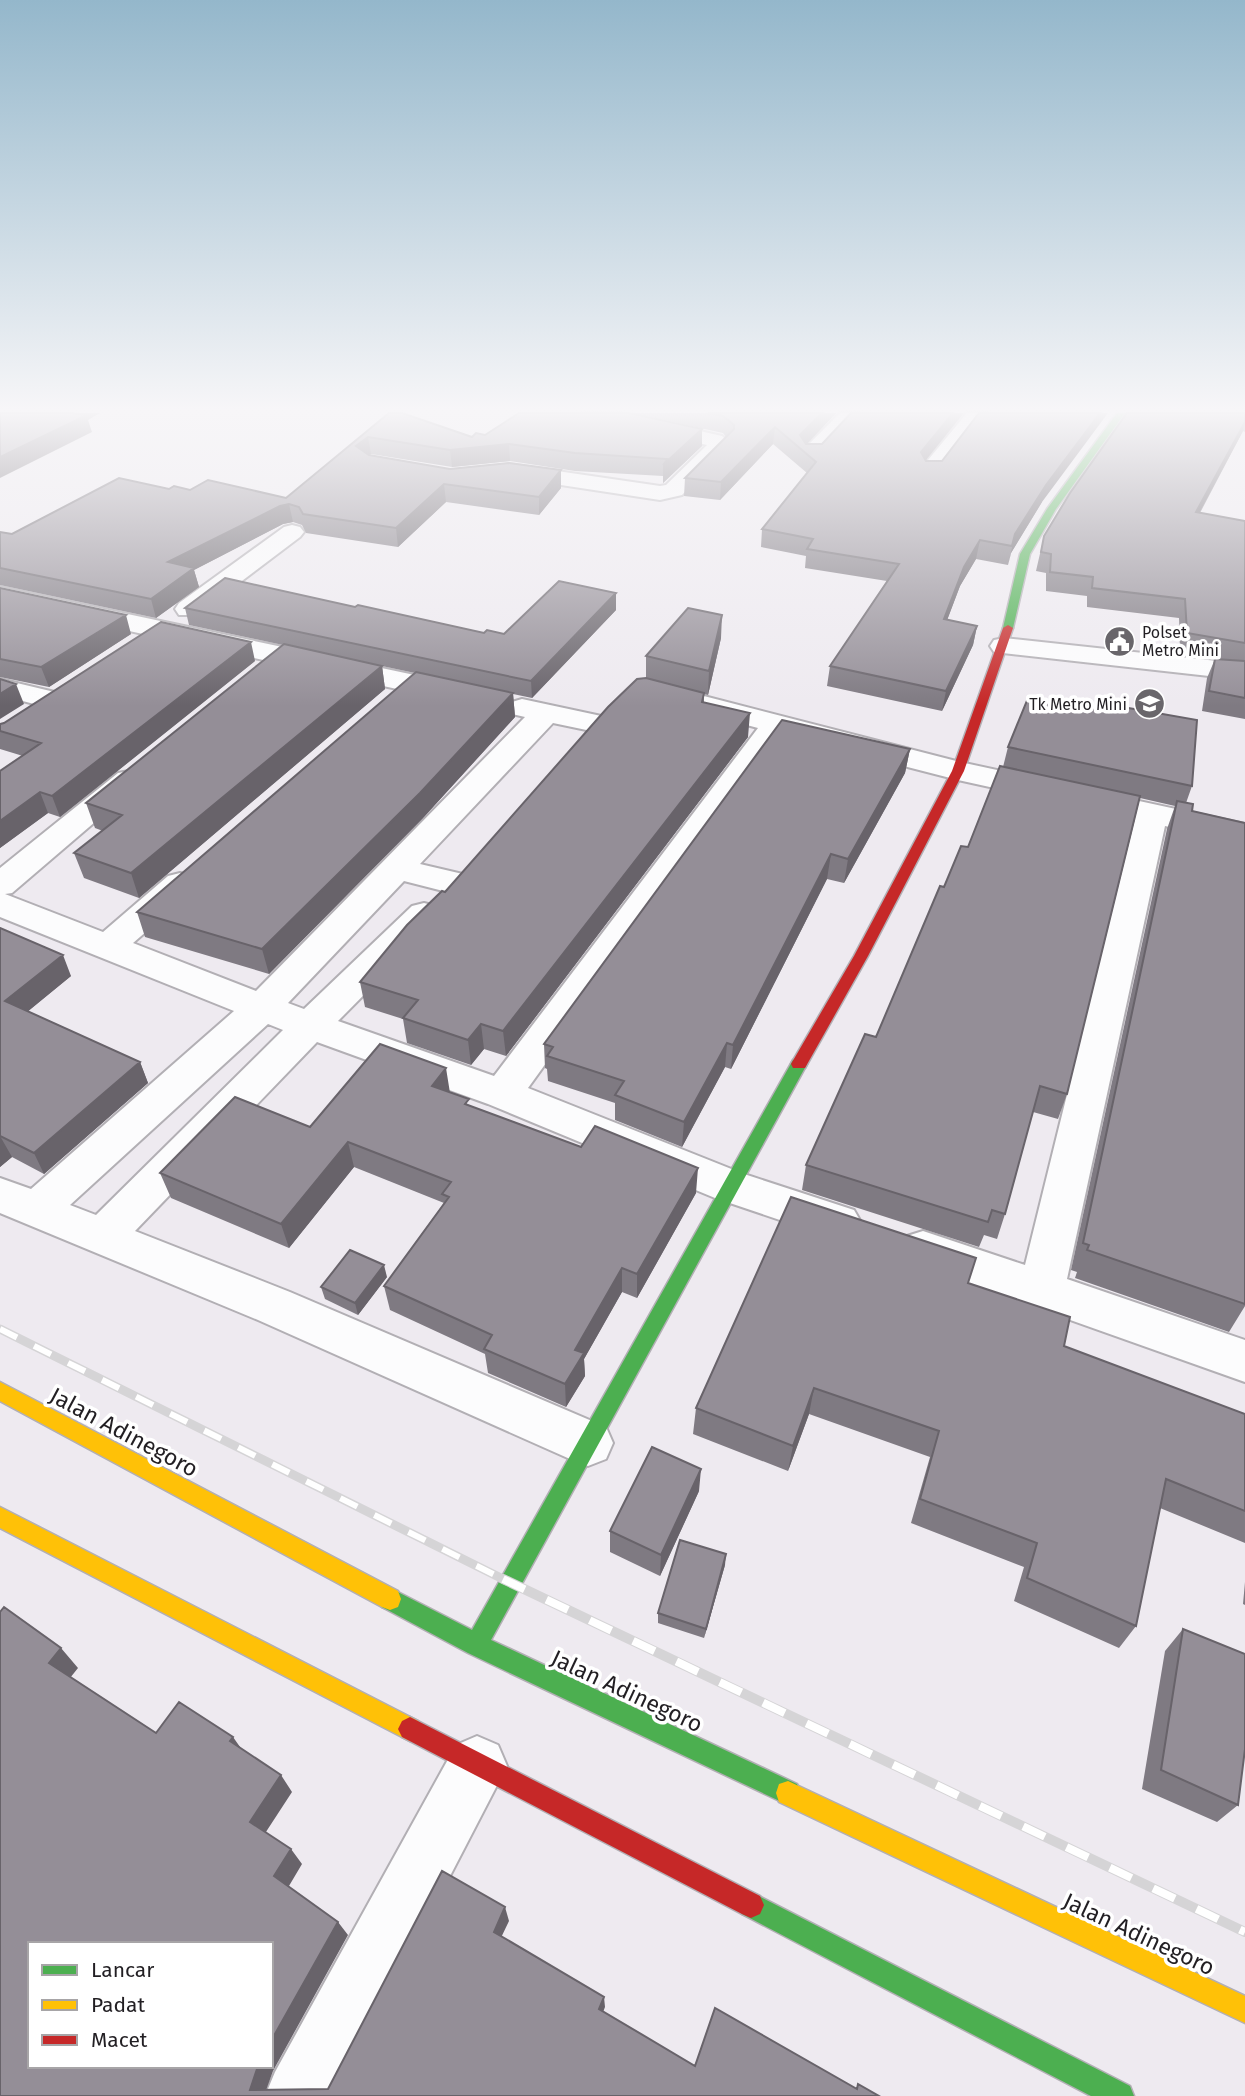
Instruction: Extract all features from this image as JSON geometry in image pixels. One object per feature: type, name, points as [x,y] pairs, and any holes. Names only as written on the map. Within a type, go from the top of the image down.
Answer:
[{"type":"main road","points":[[477,1645],[730,1186],[861,956],[958,771],[1004,646],[1025,554],[1051,511]]},
{"type":"main road","name":"Jalan Adinegoro","points":[[0,1391],[477,1645],[1245,2010]]},
{"type":"main road","points":[[0,1517],[1119,2096]]},
{"type":"street","points":[[130,649],[163,628],[292,532]]},
{"type":"street","points":[[0,595],[163,628],[546,713],[604,715],[569,753]]},
{"type":"street","points":[[1004,646],[1245,672]]},
{"type":"street","points":[[253,681],[284,655]]},
{"type":"street","points":[[381,710],[413,683]]},
{"type":"street","points":[[0,687],[64,692],[21,721]]},
{"type":"street","points":[[672,697],[958,771],[1245,834]]},
{"type":"street","points":[[546,713],[399,869],[262,1008],[19,1202],[274,1306],[588,1443]]},
{"type":"street","points":[[502,1094],[776,724]]},
{"type":"street","points":[[0,885],[147,766]]},
{"type":"street","points":[[1042,1289],[1153,813]]},
{"type":"street","points":[[107,947],[202,865]]},
{"type":"street","points":[[102,1237],[464,873],[399,869]]},
{"type":"street","points":[[0,904],[262,1008],[502,1094],[730,1186],[1042,1289],[1245,1361]]},
{"type":"street","points":[[299,2096],[477,1766]]},
{"type":"building","points":[[56,511],[270,511],[168,562],[194,568],[151,599],[0,568],[0,532],[12,534]]},
{"type":"building","points":[[301,511],[415,511],[396,528],[303,514]]},
{"type":"building","points":[[777,511],[1030,511],[1015,534],[1012,546],[980,540],[964,567],[944,619],[977,626],[946,691],[830,666],[899,564],[807,549],[813,539],[762,529]]},
{"type":"building","points":[[1059,511],[1197,511],[1245,521],[1245,643],[1187,633],[1185,599],[1092,588],[1093,577],[1050,572],[1051,554],[1041,552],[1044,536]]},
{"type":"building","points":[[225,578],[484,633],[487,630],[504,634],[559,581],[616,593],[531,681],[185,608]]},
{"type":"building","points":[[0,588],[126,615],[41,667],[0,659]]},
{"type":"building","points":[[688,608],[722,615],[709,671],[646,656]]},
{"type":"building","points":[[161,622],[251,642],[52,796],[40,792],[0,821],[0,771],[41,743],[0,731],[0,724]]},
{"type":"building","points":[[284,644],[382,666],[131,873],[74,853],[122,815],[86,803]]},
{"type":"building","points":[[1215,659],[1245,661],[1245,698],[1209,691]]},
{"type":"building","points":[[416,672],[513,693],[420,793],[262,949],[137,912]]},
{"type":"building","points":[[646,678],[704,693],[702,702],[750,713],[503,1031],[481,1024],[468,1040],[403,1018],[418,1000],[360,982],[407,925],[442,891],[445,892],[608,707],[637,679]]},
{"type":"building","points":[[0,679],[16,684],[0,694]]},
{"type":"building","points":[[1028,698],[1110,712],[1111,705],[1197,720],[1192,786],[1008,747]]},
{"type":"building","points":[[782,720],[910,749],[848,859],[831,854],[733,1045],[727,1043],[684,1122],[615,1095],[624,1081],[547,1056],[553,1047],[544,1044]]},
{"type":"building","points":[[1000,766],[1140,796],[1067,1094],[1040,1086],[1005,1214],[992,1210],[988,1222],[806,1165],[865,1034],[876,1037],[940,886],[944,887],[961,846],[968,847]]},
{"type":"building","points":[[1177,801],[1193,804],[1192,811],[1245,823],[1245,1304],[1087,1250],[1089,1245],[1083,1243]]},
{"type":"building","points":[[0,928],[63,955],[5,1001],[140,1062],[34,1153],[0,1136]]},
{"type":"building","points":[[380,1044],[446,1068],[432,1086],[469,1099],[465,1104],[581,1147],[595,1126],[698,1168],[637,1274],[622,1268],[575,1350],[584,1353],[565,1384],[484,1349],[492,1335],[384,1286],[449,1197],[442,1194],[451,1182],[348,1142],[281,1224],[160,1173],[235,1097],[310,1127]]},
{"type":"building","points":[[791,1197],[976,1258],[968,1283],[1070,1317],[1064,1346],[1245,1414],[1245,1511],[1166,1479],[1136,1626],[1027,1578],[1037,1543],[920,1499],[939,1431],[814,1388],[793,1446],[696,1408]]},
{"type":"building","points":[[350,1250],[384,1265],[355,1303],[321,1287]]},
{"type":"building","points":[[652,1447],[701,1469],[661,1555],[610,1531]]},
{"type":"building","points":[[680,1540],[726,1554],[706,1629],[658,1613]]},
{"type":"building","points":[[4,1607],[61,1648],[49,1663],[156,1733],[179,1702],[233,1737],[230,1741],[281,1775],[250,1822],[291,1849],[274,1876],[338,1922],[273,2037],[273,1942],[28,1942],[28,2068],[257,2068],[250,2090],[328,2089],[442,1871],[505,1907],[494,1932],[604,1997],[599,2009],[695,2066],[715,2008],[857,2089],[858,2084],[879,2096],[0,2096],[0,1612]]},
{"type":"building","points":[[1183,1629],[1245,1654],[1245,1749],[1238,1805],[1161,1770]]},
{"type":"railway","points":[[0,1329],[507,1581]]},
{"type":"railway","points":[[503,1579],[1245,1932]]},
{"type":"traffic: fast","points":[[1008,628],[1025,554],[1051,511]]},
{"type":"traffic: fast","points":[[476,1645],[799,1064]]},
{"type":"traffic: fast","points":[[390,1599],[476,1645],[788,1793]]},
{"type":"traffic: fast","points":[[751,1905],[1120,2096]]},
{"type":"traffic: slow","points":[[0,1391],[390,1599]]},
{"type":"traffic: slow","points":[[0,1517],[410,1729]]},
{"type":"traffic: slow","points":[[788,1793],[1245,2010]]},
{"type":"traffic: jam","points":[[799,1064],[861,956],[958,771],[1008,628]]},
{"type":"traffic: jam","points":[[410,1729],[751,1905]]},
{"type":"place","name":"Polset Metro Mini","points":[[1119,641]]},
{"type":"place","name":"Tk Metro Mini","points":[[1150,704]]}]
